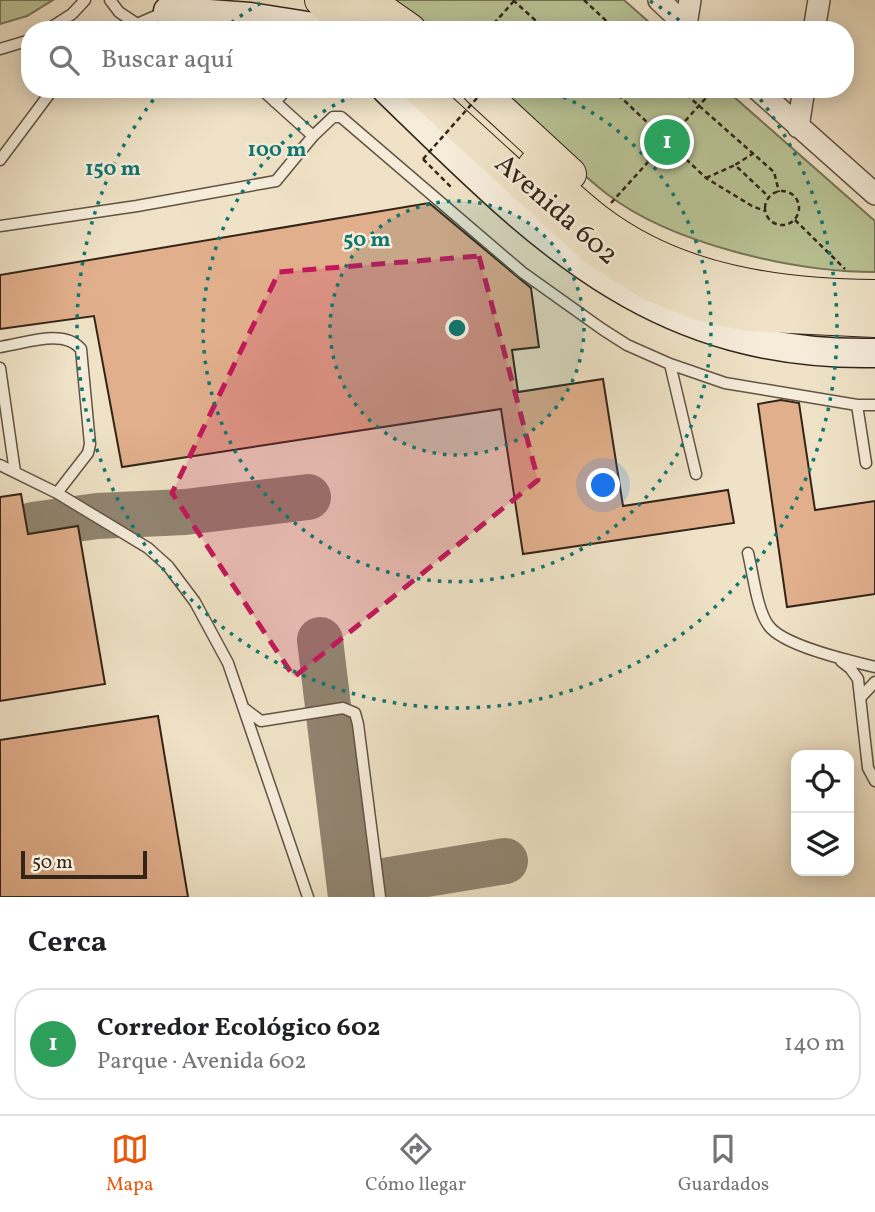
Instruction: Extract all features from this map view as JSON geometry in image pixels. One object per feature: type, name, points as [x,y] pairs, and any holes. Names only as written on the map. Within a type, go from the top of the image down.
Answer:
[{"type":"main road","points":[[289,0],[321,19]]},
{"type":"main road","points":[[351,0],[374,21]]},
{"type":"main road","points":[[361,0],[397,21]]},
{"type":"main road","points":[[179,6],[250,17],[321,19]]},
{"type":"main road","points":[[395,98],[529,222],[579,263],[635,299],[694,326],[758,344],[823,353],[875,353]]},
{"type":"main road","name":"Avenida 602","points":[[429,98],[593,248],[649,284],[698,303],[748,315],[874,305]]},
{"type":"main road","name":"Avenida 602","points":[[460,98],[599,222],[641,249],[702,274],[744,285],[831,295],[874,305]]},
{"type":"main road","name":"Avenida 602","points":[[488,98],[607,208],[641,249]]},
{"type":"street","points":[[659,0],[682,21]]},
{"type":"street","points":[[689,21],[690,0]]},
{"type":"street","points":[[816,21],[819,0]]},
{"type":"street","points":[[767,98],[875,194]]},
{"type":"street","points":[[798,127],[803,98]]},
{"type":"lane","points":[[61,21],[85,0]]},
{"type":"lane","points":[[110,0],[119,12],[132,21]]},
{"type":"lane","points":[[144,21],[179,6]]},
{"type":"lane","points":[[0,49],[21,43]]},
{"type":"lane","points":[[0,160],[46,98]]},
{"type":"lane","points":[[271,98],[313,136]]},
{"type":"lane","points":[[275,102],[279,98]]},
{"type":"lane","points":[[0,226],[137,206],[276,181],[313,136],[333,117],[341,117],[522,272],[627,345],[670,364],[725,383],[857,405],[875,405]]},
{"type":"lane","points":[[0,347],[54,338],[67,339],[81,349],[90,444],[88,453],[57,493]]},
{"type":"lane","points":[[670,364],[695,474]]},
{"type":"lane","points":[[0,368],[15,472]]},
{"type":"lane","points":[[857,405],[866,463]]},
{"type":"lane","points":[[0,465],[57,493],[140,543],[168,566],[208,624],[228,663],[308,897]]},
{"type":"lane","points":[[748,553],[763,614],[775,632],[794,643],[875,667]]},
{"type":"lane","points":[[828,654],[850,668],[858,679],[868,768],[875,781]]},
{"type":"lane","points":[[860,698],[875,681]]},
{"type":"lane","points":[[243,707],[261,721],[343,708],[355,713],[380,897]]},
{"type":"lane","points":[[254,739],[261,721]]},
{"type":"path","points":[[496,21],[514,0],[536,21]]},
{"type":"path","points":[[584,0],[606,21]]},
{"type":"path","points":[[452,187],[423,159],[477,98]]},
{"type":"path","points":[[622,98],[706,178],[765,211],[774,223],[781,226],[795,220],[799,204],[787,192],[779,192],[769,197],[765,211]]},
{"type":"path","points":[[690,98],[774,172],[779,192]]},
{"type":"path","points":[[607,208],[706,98]]},
{"type":"path","points":[[706,178],[754,153]]},
{"type":"path","points":[[735,165],[769,197]]},
{"type":"path","points":[[795,220],[874,305]]},
{"type":"highlighted area","points":[[479,256],[538,480],[294,677],[172,493],[279,272]]},
{"type":"green space","points":[[0,0],[53,0],[27,16],[0,24]]},
{"type":"green space","points":[[393,0],[624,0],[648,21],[416,21]]},
{"type":"green space","points":[[502,98],[735,98],[875,221],[875,272],[843,271],[772,261],[699,241],[634,212],[607,194]]},
{"type":"building","points":[[429,203],[531,288],[539,347],[512,350],[518,392],[603,379],[623,506],[728,490],[734,523],[523,554],[501,409],[122,467],[94,316],[0,329],[0,275]]},
{"type":"building","points":[[781,400],[799,403],[815,510],[875,501],[875,594],[787,607],[758,404]]},
{"type":"building","points":[[21,494],[28,534],[78,526],[105,684],[0,701],[0,497]]},
{"type":"building","points":[[158,716],[188,897],[0,897],[0,740]]},
{"type":"taxiway","points":[[33,525],[97,516],[185,512],[308,497]]},
{"type":"taxiway","points":[[320,640],[351,897]]},
{"type":"taxiway","points":[[378,882],[505,861]]},
{"type":"place","name":"Corredor Ecológico 602","points":[[667,142]]}]
